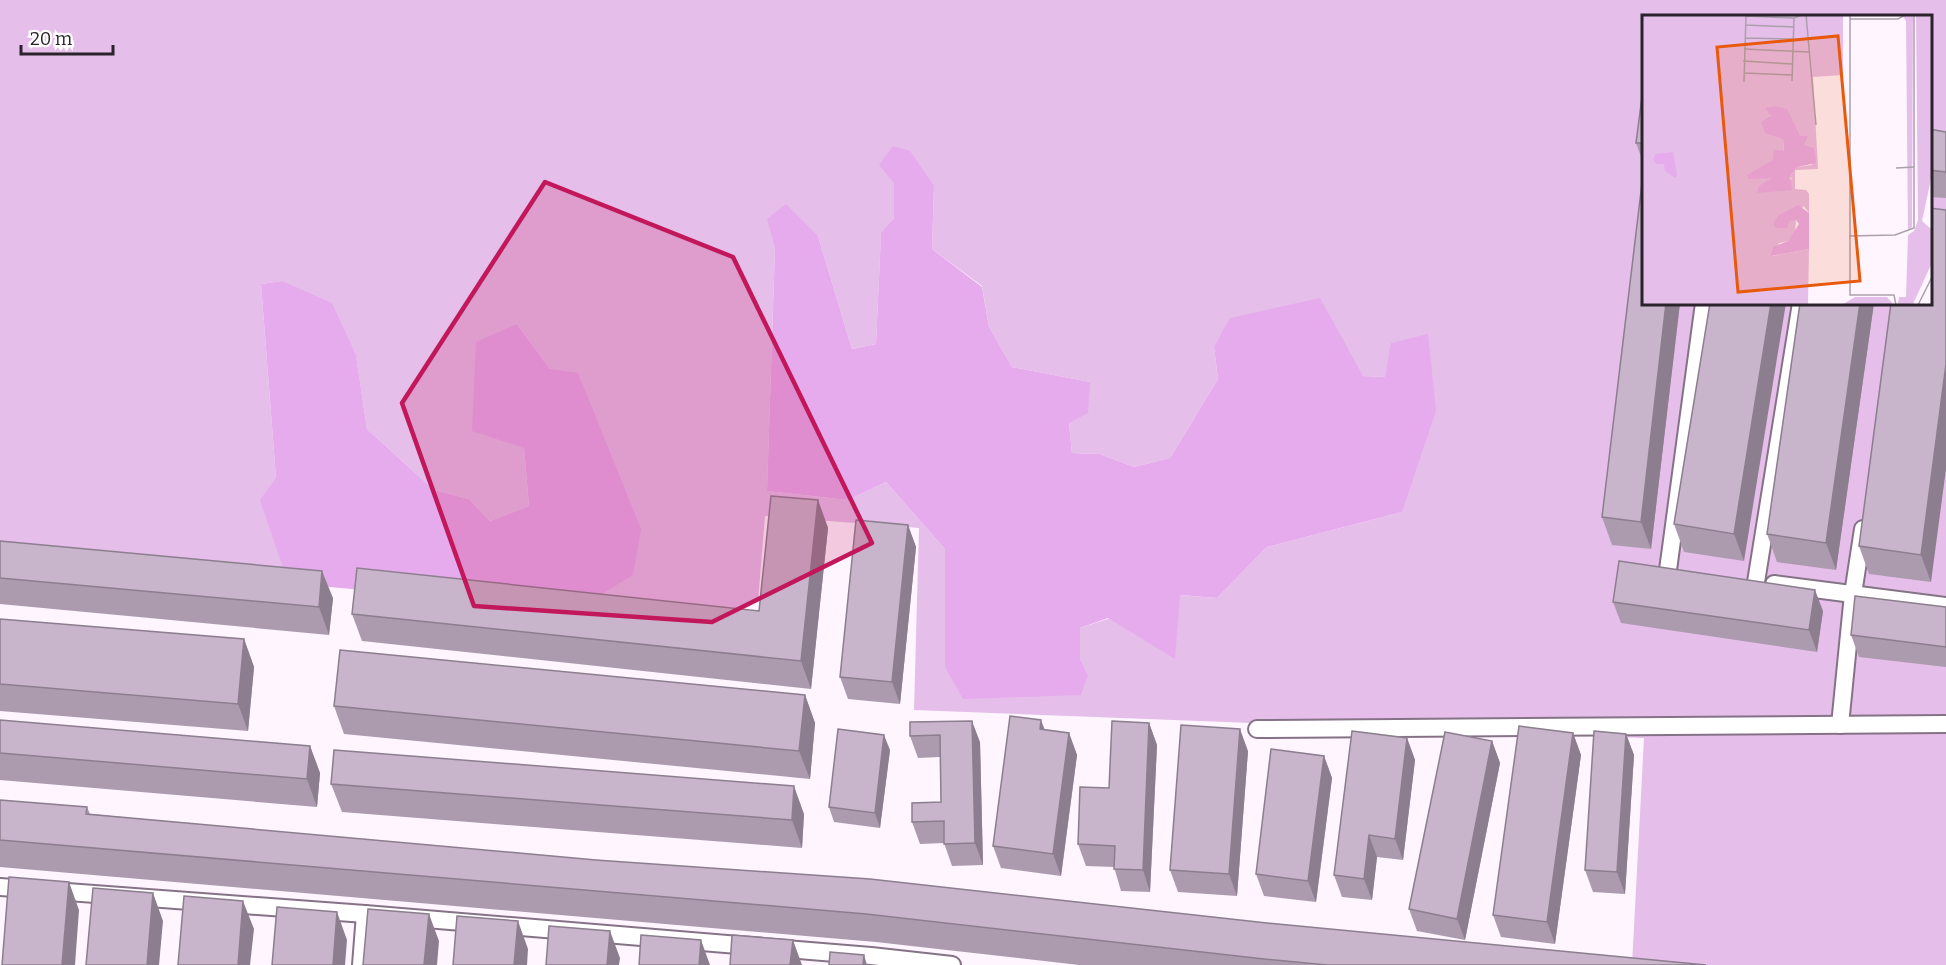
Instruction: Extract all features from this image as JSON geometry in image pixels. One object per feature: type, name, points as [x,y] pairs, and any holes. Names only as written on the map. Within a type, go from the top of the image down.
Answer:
[{"type":"lane","points":[[1668,570],[1704,304]]},
{"type":"lane","points":[[1801,304],[1750,581],[1946,606]]},
{"type":"lane","points":[[1840,725],[1853,594],[1865,513]]},
{"type":"lane","points":[[1257,729],[1946,724]]},
{"type":"lane","points":[[0,887],[365,914],[871,956],[952,965]]},
{"type":"lane","points":[[361,965],[365,914]]},
{"type":"highlighted area","points":[[545,182],[733,257],[872,543],[712,622],[474,606],[402,403]]},
{"type":"shaded area","points":[[0,0],[1946,0],[1946,965],[1632,965],[1644,738],[914,710],[919,528],[765,516],[758,601],[721,620],[575,610],[550,369],[517,324],[529,506],[490,521],[469,499],[434,490],[367,429],[356,356],[282,281],[261,284],[276,478],[288,583],[0,557]],"holes":[[[894,183],[934,186],[932,249],[982,286],[989,327],[1012,367],[1090,382],[1069,423],[1072,453],[1100,454],[1134,467],[1170,458],[1218,379],[1214,347],[1363,376],[1385,377],[1402,512],[1267,547],[1217,598],[1180,595],[1080,628],[1080,658],[1088,675],[945,667],[945,549],[886,482],[848,500],[767,491],[775,247],[818,236],[852,349],[876,344],[881,234],[894,218]]]},
{"type":"shaded area","points":[[893,146],[910,151],[934,186],[932,249],[982,287],[989,327],[1012,367],[1090,382],[1088,413],[1069,423],[1072,453],[1100,454],[1134,467],[1170,458],[1218,379],[1214,347],[1230,318],[1320,298],[1363,376],[1385,377],[1391,343],[1428,334],[1436,411],[1402,512],[1267,547],[1217,598],[1180,595],[1175,659],[1108,618],[1080,628],[1080,658],[1088,675],[1081,695],[963,699],[945,667],[945,549],[886,482],[848,500],[767,491],[775,247],[767,219],[786,204],[818,236],[852,349],[876,344],[881,233],[894,218],[894,183],[879,165]]},
{"type":"shaded area","points":[[282,281],[332,303],[356,355],[367,429],[434,490],[469,499],[490,521],[529,506],[524,448],[472,431],[476,342],[517,324],[550,369],[578,373],[641,529],[633,575],[575,610],[288,583],[260,500],[276,478],[261,284]]},
{"type":"building","points":[[1642,97],[1642,143],[1636,143]]},
{"type":"building","points":[[1931,129],[1946,132],[1946,172],[1931,170]]},
{"type":"building","points":[[1642,183],[1642,304],[1666,304],[1641,522],[1602,517]]},
{"type":"building","points":[[1931,208],[1946,210],[1946,364],[1921,555],[1859,546],[1891,304],[1931,304]]},
{"type":"building","points":[[1710,304],[1771,304],[1734,534],[1674,524]]},
{"type":"building","points":[[1800,304],[1860,304],[1826,543],[1767,534]]},
{"type":"building","points":[[771,496],[818,500],[801,661],[352,614],[357,568],[759,611]]},
{"type":"building","points":[[856,520],[908,525],[892,682],[840,677]]},
{"type":"building","points":[[0,541],[322,571],[319,607],[0,578]]},
{"type":"building","points":[[1619,561],[1815,590],[1809,630],[1613,602]]},
{"type":"building","points":[[1855,596],[1946,607],[1946,647],[1851,635]]},
{"type":"building","points":[[0,619],[244,639],[238,704],[0,684]]},
{"type":"building","points":[[340,650],[805,695],[799,751],[334,706]]},
{"type":"building","points":[[1010,716],[1041,720],[1040,729],[1069,733],[1053,854],[993,846]]},
{"type":"building","points":[[0,720],[310,746],[307,779],[0,753]]},
{"type":"building","points":[[972,721],[975,843],[944,844],[944,821],[912,822],[912,803],[941,802],[940,735],[910,736],[910,722]]},
{"type":"building","points":[[1112,721],[1149,723],[1143,870],[1114,869],[1115,846],[1078,844],[1080,787],[1109,788]]},
{"type":"building","points":[[1181,725],[1240,729],[1229,874],[1170,870]]},
{"type":"building","points":[[1519,726],[1573,733],[1547,922],[1493,915]]},
{"type":"building","points":[[838,729],[884,735],[875,813],[829,807]]},
{"type":"building","points":[[1352,731],[1407,738],[1395,839],[1369,835],[1364,879],[1334,875]]},
{"type":"building","points":[[1594,731],[1626,734],[1617,872],[1585,870]]},
{"type":"building","points":[[1445,732],[1492,741],[1457,919],[1409,909]]},
{"type":"building","points":[[1271,749],[1324,756],[1308,881],[1256,874]]},
{"type":"building","points":[[334,750],[794,786],[792,820],[331,784]]},
{"type":"building","points":[[0,800],[87,807],[86,814],[596,860],[870,879],[1267,923],[1706,965],[1327,965],[866,914],[0,840]]},
{"type":"building","points":[[9,877],[69,882],[62,965],[2,965]]},
{"type":"building","points":[[93,888],[153,893],[147,965],[86,965]]},
{"type":"building","points":[[184,896],[243,901],[238,965],[178,965]]},
{"type":"building","points":[[277,907],[337,912],[333,965],[272,965]]},
{"type":"building","points":[[368,909],[429,914],[424,965],[363,965]]},
{"type":"building","points":[[457,916],[518,921],[514,965],[453,965]]},
{"type":"building","points":[[549,926],[610,931],[607,965],[546,965]]},
{"type":"building","points":[[641,935],[701,940],[699,965],[639,965]]},
{"type":"building","points":[[732,935],[793,940],[790,965],[730,965]]},
{"type":"building","points":[[830,952],[864,955],[863,965],[829,965]]}]
